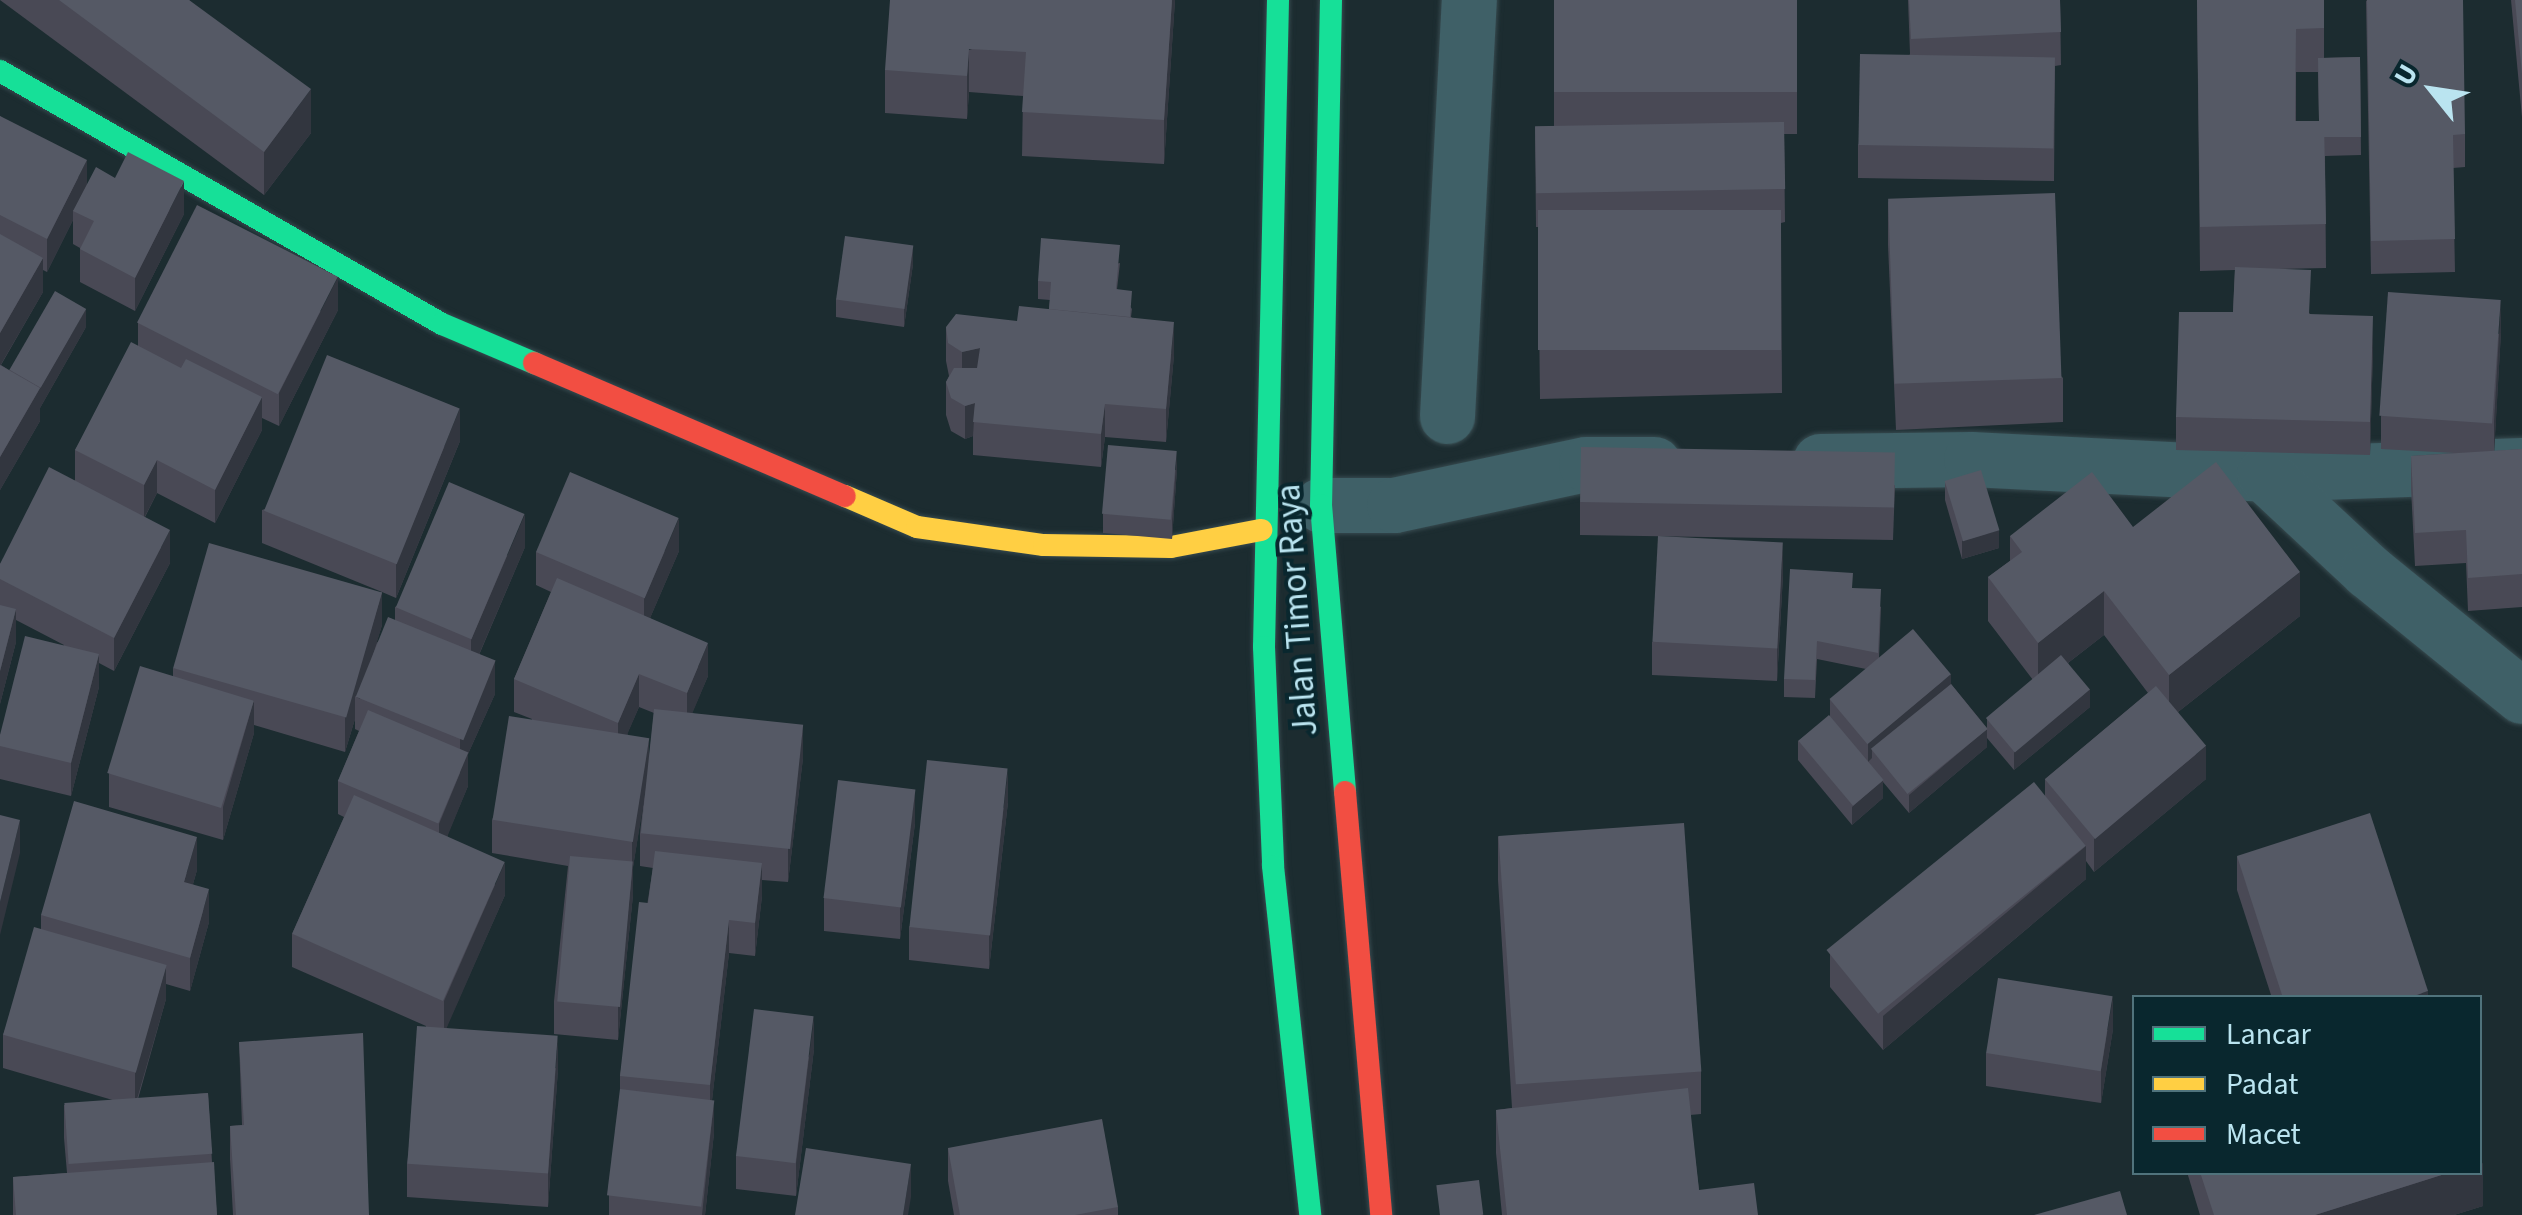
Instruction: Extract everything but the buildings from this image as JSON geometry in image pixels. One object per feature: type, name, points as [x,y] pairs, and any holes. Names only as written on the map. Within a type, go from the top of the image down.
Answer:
[{"type":"main road","name":"Jalan Timor Raya","points":[[1278,0],[1262,530],[1273,866],[1310,1215]]},
{"type":"main road","name":"Jalan Timor Raya","points":[[1331,0],[1322,504],[1381,1215]]},
{"type":"main road","points":[[0,71],[442,324],[917,528],[1044,545],[1170,547],[1262,530]]},
{"type":"street","points":[[1447,416],[1469,0]]},
{"type":"street","points":[[1760,462],[1971,460],[2264,474],[2522,465]]},
{"type":"street","points":[[1322,504],[1394,505],[1586,464],[1702,463]]},
{"type":"street","points":[[2264,474],[2368,571],[2522,696]]},
{"type":"traffic: fast","points":[[1278,0],[1264,647],[1273,866],[1310,1215]]},
{"type":"traffic: fast","points":[[1331,0],[1321,505],[1345,792]]},
{"type":"traffic: fast","points":[[0,71],[442,324],[534,363]]},
{"type":"traffic: slow","points":[[845,496],[917,527],[1044,545],[1171,547],[1261,530]]},
{"type":"traffic: jam","points":[[534,363],[845,496]]},
{"type":"traffic: jam","points":[[1345,792],[1381,1215]]}]
